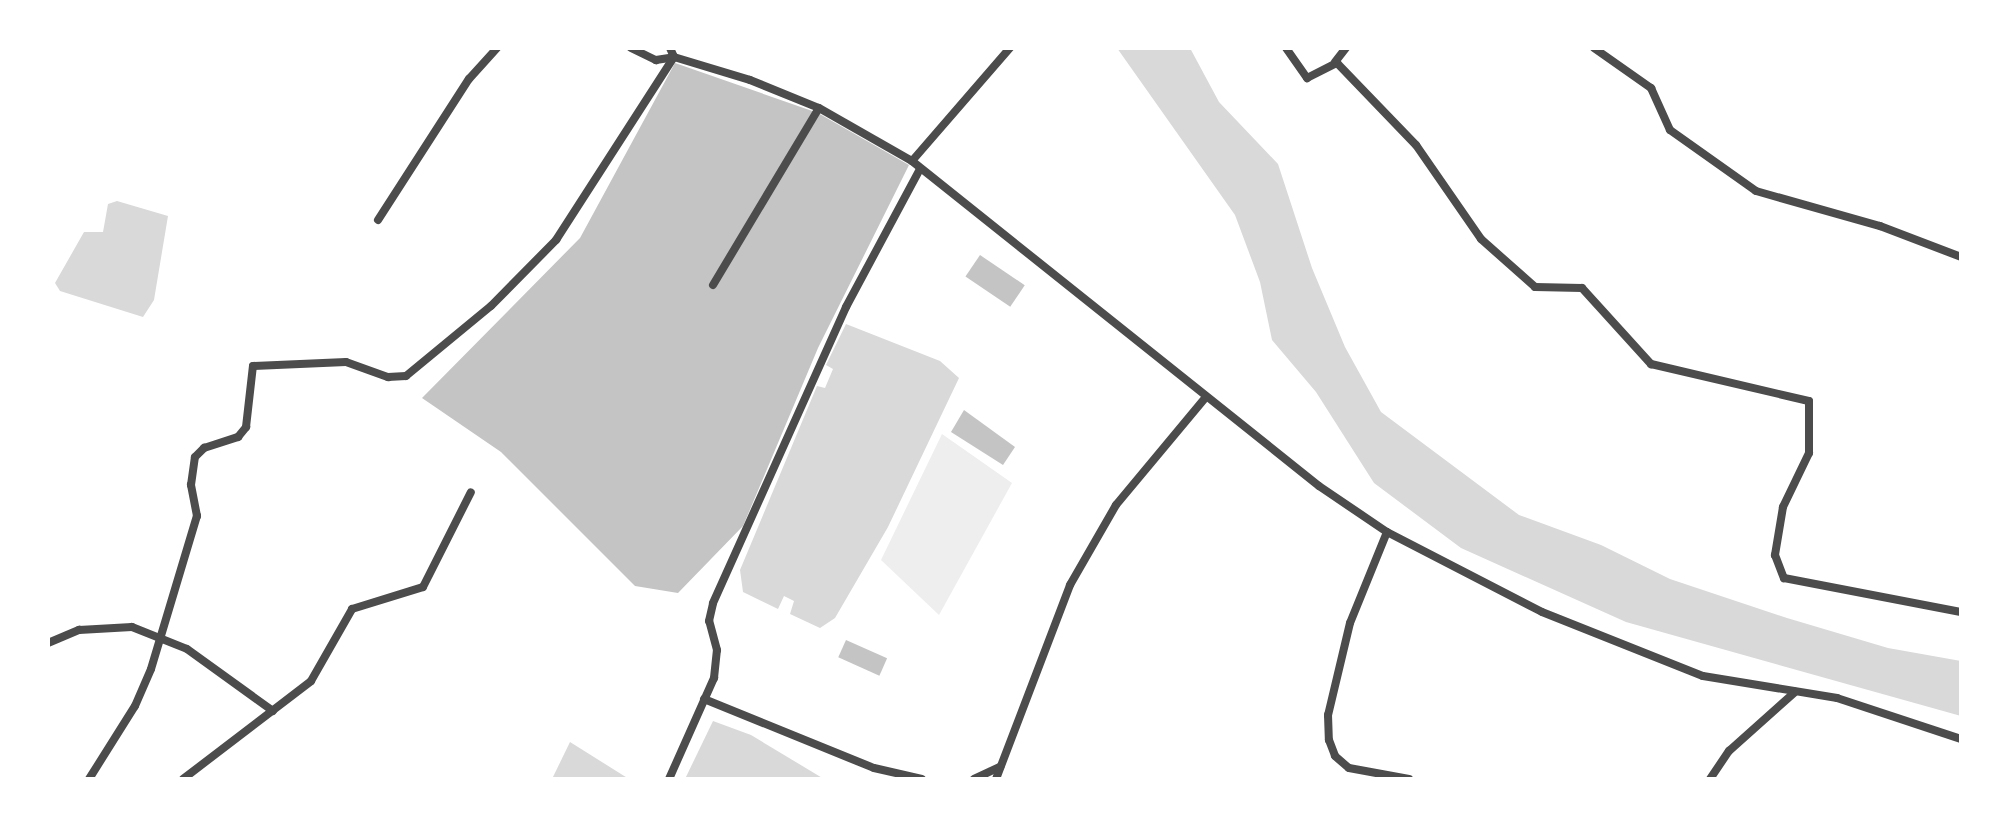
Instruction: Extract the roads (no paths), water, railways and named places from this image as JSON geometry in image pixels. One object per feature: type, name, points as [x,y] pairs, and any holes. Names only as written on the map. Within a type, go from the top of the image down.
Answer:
[{"type":"street","points":[[378,220],[469,79],[497,48]]},
{"type":"street","points":[[631,48],[656,60],[674,57],[819,108],[912,161],[1206,397],[1387,532],[1542,612],[1703,676],[1886,710],[1961,739]]},
{"type":"street","points":[[670,48],[674,57]]},
{"type":"street","points":[[912,161],[1010,48]]},
{"type":"street","points":[[1286,48],[1307,78],[1335,62],[1346,48]]},
{"type":"street","points":[[1594,48],[1651,88],[1670,130],[1756,191],[1880,226],[1961,257]]},
{"type":"street","points":[[89,779],[135,706],[159,635],[197,516],[191,485],[195,457],[204,448],[238,437],[246,427],[253,366],[346,362],[388,377],[406,376],[491,306],[556,240],[674,57]]},
{"type":"street","points":[[1335,62],[1416,145],[1481,239],[1527,281],[1548,291],[1582,288],[1651,364],[1809,401],[1809,453],[1783,507],[1775,555],[1784,578],[1961,612]]},
{"type":"street","points":[[713,285],[819,108]]},
{"type":"street","points":[[669,779],[717,665],[709,621],[713,603],[846,307],[920,169]]},
{"type":"street","points":[[996,779],[1070,585],[1116,505],[1206,397]]},
{"type":"street","points":[[183,779],[311,681],[352,609],[412,593],[431,579],[471,492]]},
{"type":"street","points":[[1387,532],[1350,623],[1328,715],[1329,740],[1335,756],[1349,768],[1409,779]]},
{"type":"street","points":[[48,643],[79,630],[114,626],[159,635],[187,649],[273,711]]},
{"type":"street","points":[[1710,779],[1729,751],[1795,692]]},
{"type":"street","points":[[704,699],[874,768],[922,779]]},
{"type":"street","points":[[974,779],[1000,767]]}]
